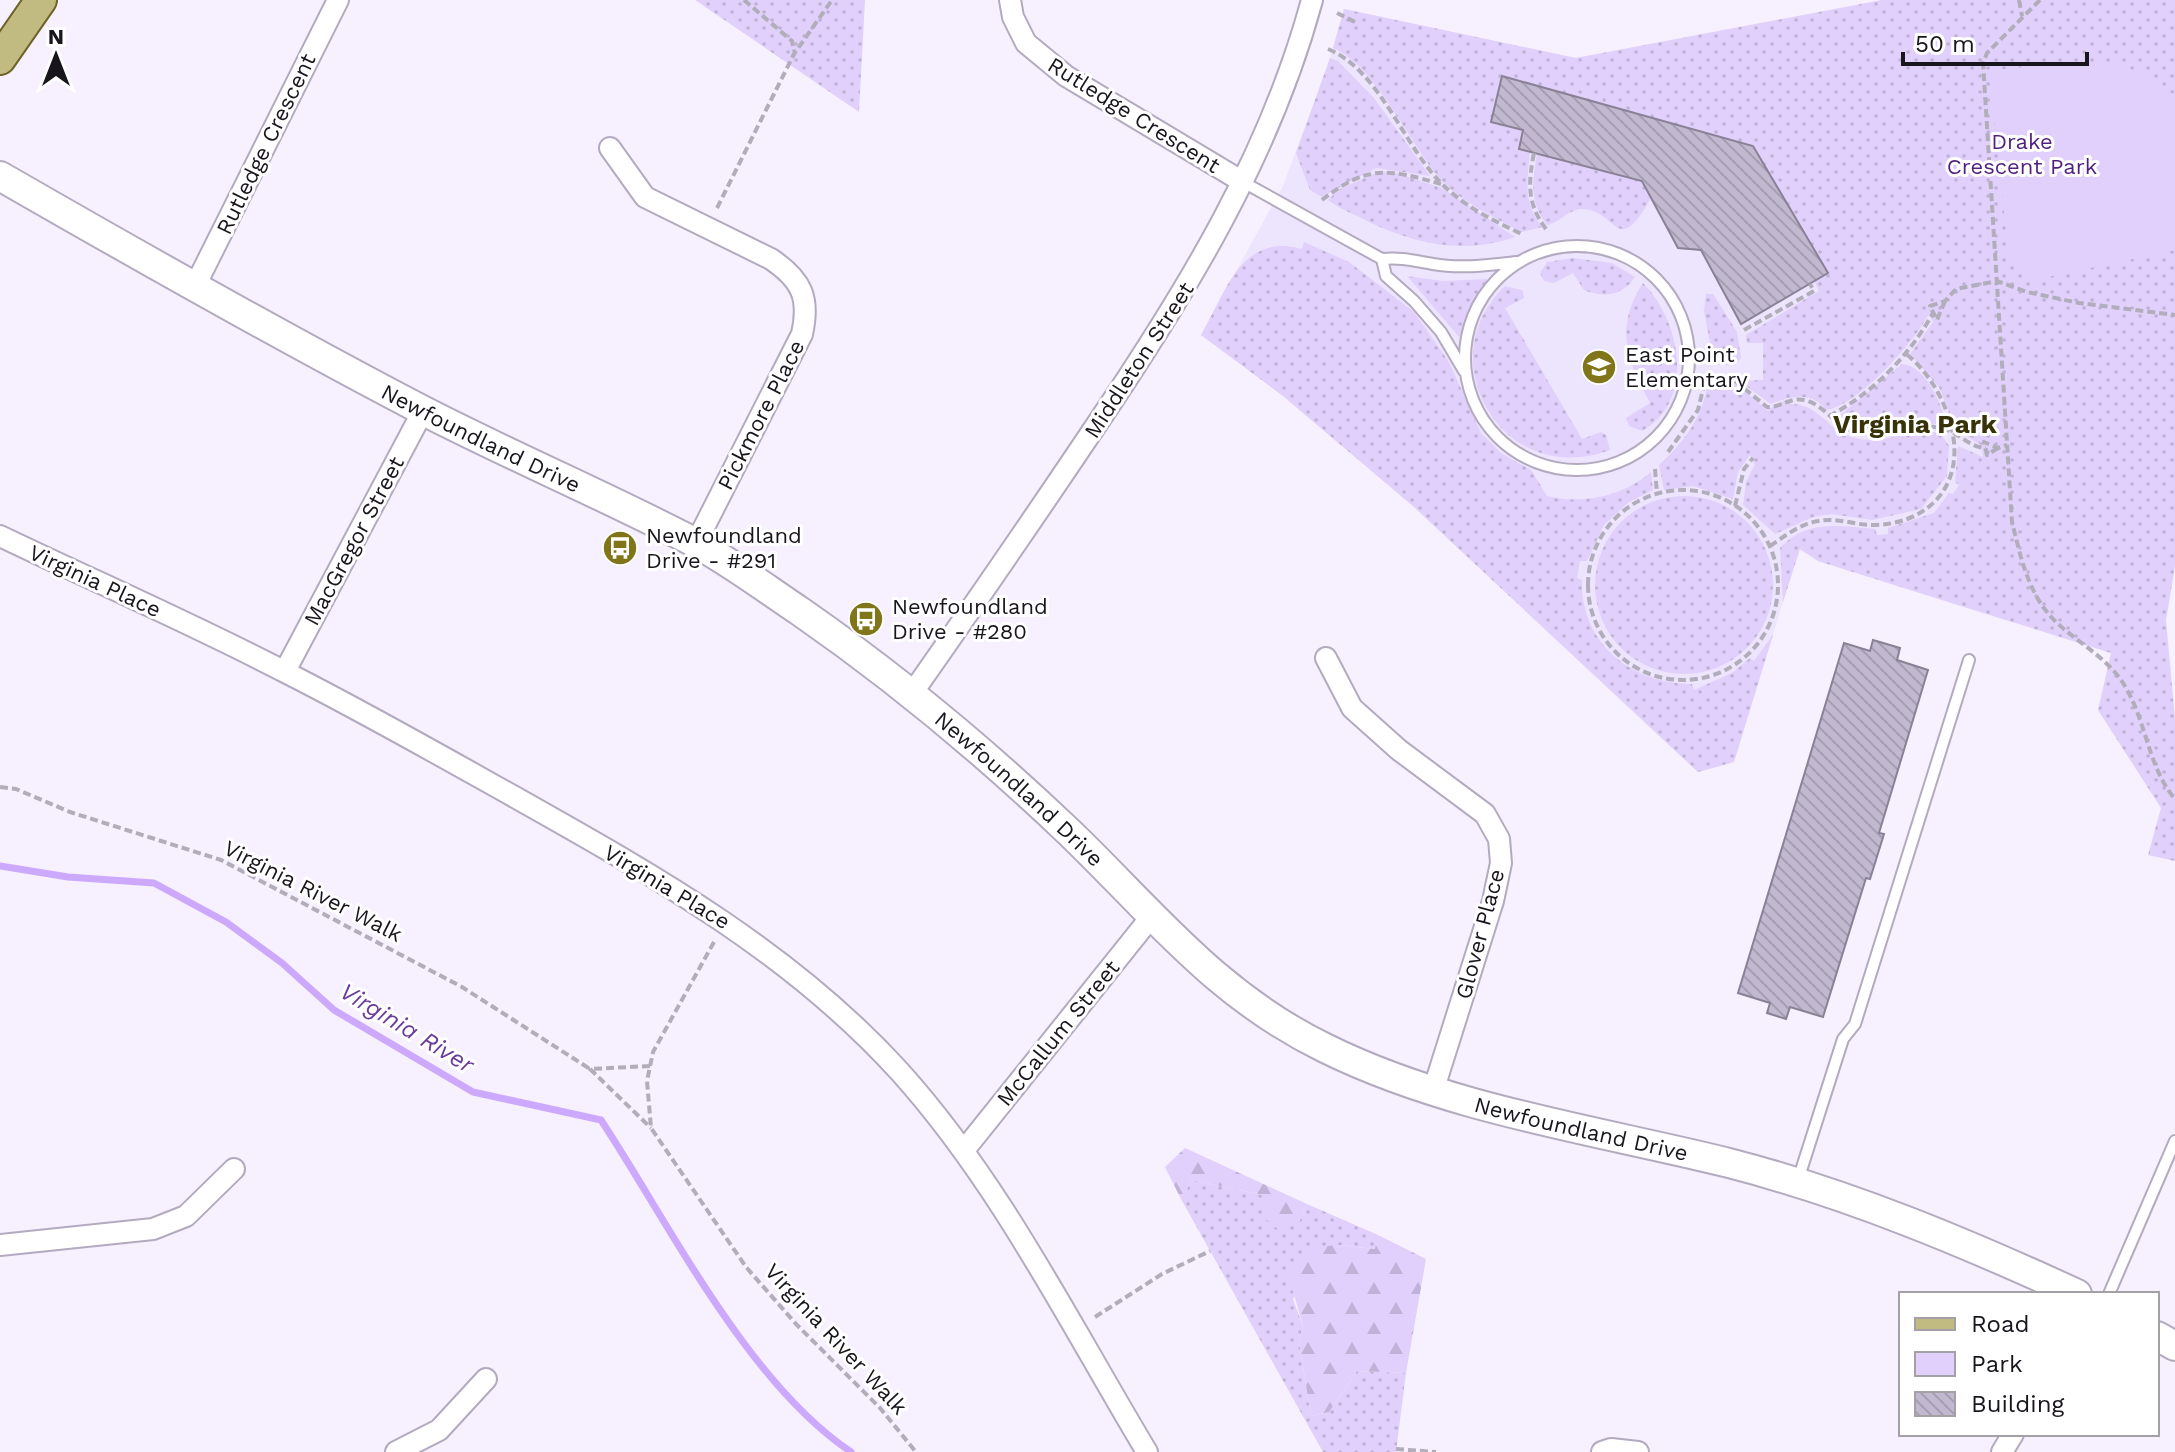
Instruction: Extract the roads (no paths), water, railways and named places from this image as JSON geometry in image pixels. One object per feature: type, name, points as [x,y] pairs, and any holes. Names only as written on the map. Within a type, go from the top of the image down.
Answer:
[{"type":"main road","points":[[0,59],[41,0]]},
{"type":"street","name":"Rutledge Crescent","points":[[194,288],[338,0]]},
{"type":"street","name":"Rutledge Crescent","points":[[1010,0],[1013,17],[1026,43],[1066,76],[1243,182]]},
{"type":"street","name":"Middleton Street","points":[[913,692],[1018,543],[1172,311],[1243,182],[1271,123],[1301,41],[1312,0]]},
{"type":"street","name":"Pickmore Place","points":[[610,148],[645,197],[771,259],[795,278],[806,299],[802,334],[696,543]]},
{"type":"street","name":"Newfoundland Drive","points":[[0,176],[194,288],[423,411],[696,543],[913,692],[1034,799],[1222,984],[1324,1048],[1501,1109],[1797,1182],[1917,1225],[2072,1292]]},
{"type":"street","name":"MacGregor Street","points":[[285,671],[423,411]]},
{"type":"street","name":"Virginia Place","points":[[0,536],[285,671],[657,878],[777,958],[861,1033],[965,1149],[1147,1452]]},
{"type":"street","name":"Glover Place","points":[[1326,658],[1352,708],[1399,750],[1485,814],[1499,839],[1501,863],[1493,901],[1434,1088]]},
{"type":"street","name":"McCallum Street","points":[[965,1149],[1151,917]]},
{"type":"street","points":[[0,1245],[153,1229],[186,1216],[234,1169]]},
{"type":"street","points":[[396,1452],[439,1430],[486,1379]]},
{"type":"street","points":[[1602,1452],[1611,1449],[1638,1452]]},
{"type":"lane","points":[[1243,182],[1382,259],[1402,257],[1434,265],[1461,266],[1517,262],[1551,247],[1596,247],[1617,252],[1669,294],[1678,309],[1692,355],[1690,382],[1681,403],[1652,441],[1607,465],[1572,471],[1538,465],[1488,431],[1472,403],[1465,373],[1441,332],[1386,276],[1382,259]]},
{"type":"lane","points":[[1465,373],[1468,339],[1477,313],[1490,290],[1517,262]]},
{"type":"lane","points":[[1797,1182],[1843,1039],[1855,1024],[1969,660]]},
{"type":"lane","points":[[2110,1292],[2175,1141]]},
{"type":"waterway","name":"Virginia River","points":[[0,866],[68,877],[154,883],[226,922],[282,963],[334,1010],[473,1092],[601,1120],[683,1253],[744,1344],[813,1422],[851,1452]]},
{"type":"place","name":"East Point Elementary","points":[[1599,367]]},
{"type":"place","name":"Newfoundland Drive - #291","points":[[620,548]]},
{"type":"place","name":"Newfoundland Drive - #280","points":[[866,619]]},
{"type":"district","name":"Virginia Park","points":[[1915,424]]},
{"type":"park label","name":"Drake Crescent Park","points":[[2022,154]]}]
